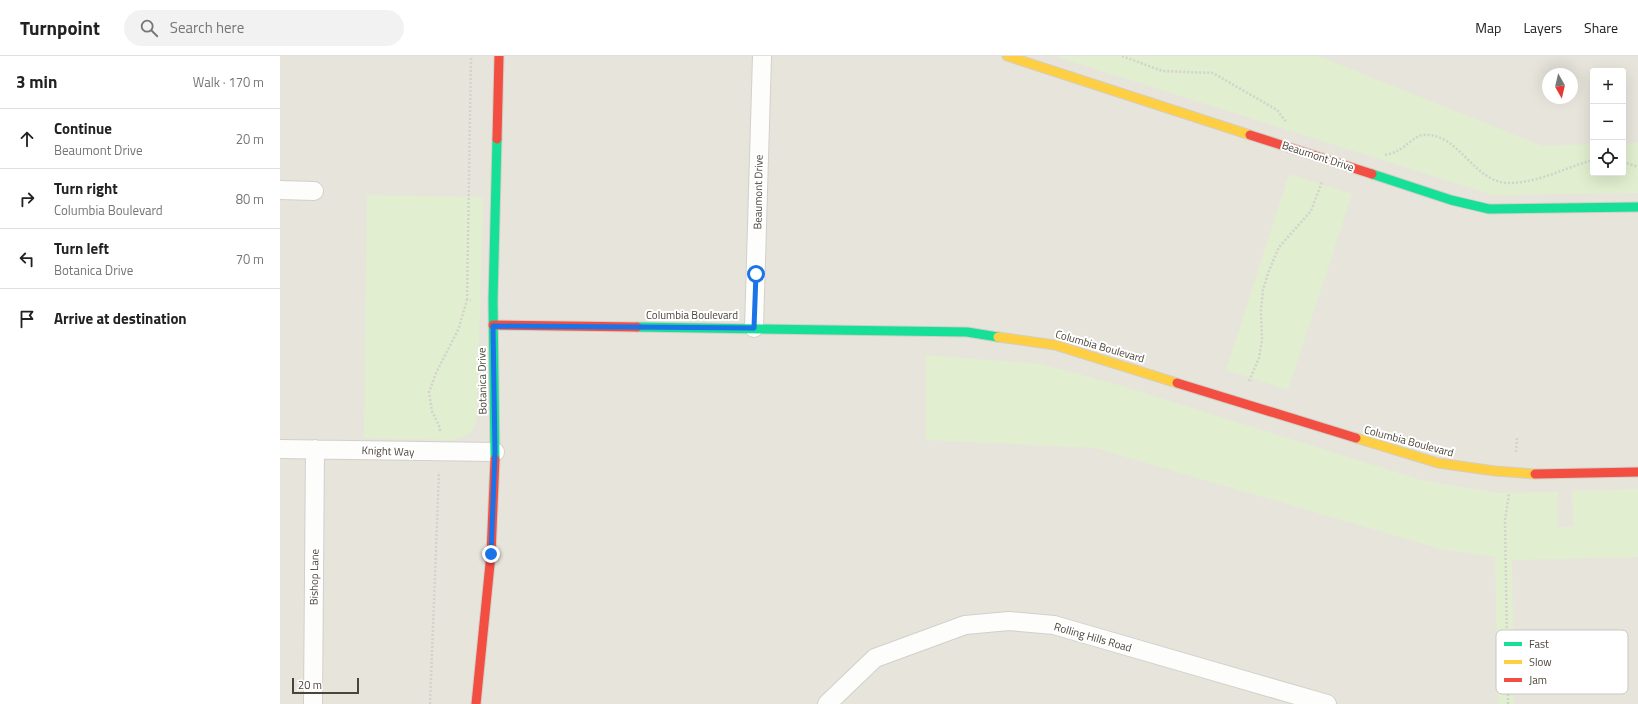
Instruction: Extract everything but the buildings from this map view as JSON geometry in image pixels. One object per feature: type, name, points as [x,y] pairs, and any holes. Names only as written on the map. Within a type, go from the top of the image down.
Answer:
[{"type":"street","name":"Botanica Drive","points":[[476,704],[491,554],[495,452],[493,326],[499,56]]},
{"type":"street","name":"Beaumont Drive","points":[[754,328],[762,56]]},
{"type":"street","name":"Beaumont Drive","points":[[1007,56],[1451,200],[1490,209],[1638,207]]},
{"type":"street","points":[[280,190],[314,191]]},
{"type":"street","name":"Columbia Boulevard","points":[[493,326],[754,328],[967,332],[1055,344],[1438,463],[1480,470],[1513,473],[1540,474],[1638,472]]},
{"type":"street","name":"Knight Way","points":[[280,449],[439,453],[495,452]]},
{"type":"street","name":"Bishop Lane","points":[[313,704],[315,449]]},
{"type":"street","name":"Rolling Hills Road","points":[[827,704],[875,658],[965,625],[1009,621],[1054,625],[1327,704]]},
{"type":"path","points":[[430,704],[440,428],[432,412],[429,392],[436,373],[458,330],[466,300],[471,56]]},
{"type":"path","points":[[1122,56],[1162,71],[1213,73],[1277,110],[1292,128]]},
{"type":"path","points":[[1384,156],[1397,151],[1421,135],[1435,136],[1455,146],[1490,178],[1507,183],[1540,180],[1590,161]]},
{"type":"path","points":[[1249,381],[1259,358],[1262,340],[1262,290],[1268,273],[1279,247],[1311,211],[1329,160]]},
{"type":"path","points":[[1626,163],[1638,168]]},
{"type":"path","points":[[466,300],[494,301]]},
{"type":"path","points":[[1507,630],[1505,520],[1517,438]]},
{"type":"path","points":[[1508,694],[1508,704]]},
{"type":"shaded area","points":[[280,56],[1638,56],[1638,704],[280,704]]},
{"type":"green space","points":[[1054,56],[1318,56],[1542,146],[1590,144],[1590,176],[1626,176],[1626,144],[1638,143],[1638,193],[1493,195]]},
{"type":"green space","points":[[1289,174],[1352,194],[1288,390],[1226,370]]},
{"type":"green space","points":[[367,195],[483,197],[477,417],[474,427],[465,436],[452,440],[364,438]]},
{"type":"green space","points":[[926,355],[1041,364],[1119,385],[1421,480],[1497,493],[1558,492],[1558,528],[1573,526],[1572,491],[1638,489],[1638,557],[1512,560],[1513,630],[1496,630],[1495,557],[1441,549],[1095,448],[926,440]]},
{"type":"green space","points":[[1498,694],[1514,694],[1514,704],[1498,704]]},
{"type":"traffic: fast","points":[[495,459],[493,301],[497,139]]},
{"type":"traffic: fast","points":[[1372,174],[1451,200],[1489,209],[1638,207]]},
{"type":"traffic: fast","points":[[637,327],[967,332],[998,337]]},
{"type":"traffic: slow","points":[[1007,56],[1250,135]]},
{"type":"traffic: slow","points":[[998,337],[1055,345],[1177,383]]},
{"type":"traffic: slow","points":[[1356,438],[1438,463],[1495,471],[1535,474]]},
{"type":"traffic: jam","points":[[497,139],[499,56]]},
{"type":"traffic: jam","points":[[1250,135],[1372,174]]},
{"type":"traffic: jam","points":[[493,325],[637,327]]},
{"type":"traffic: jam","points":[[1177,383],[1356,438]]},
{"type":"traffic: jam","points":[[476,704],[491,554],[495,459]]},
{"type":"traffic: jam","points":[[1535,474],[1638,472]]},
{"type":"route","points":[[491,554],[495,452],[493,326],[754,328],[756,274]]}]
